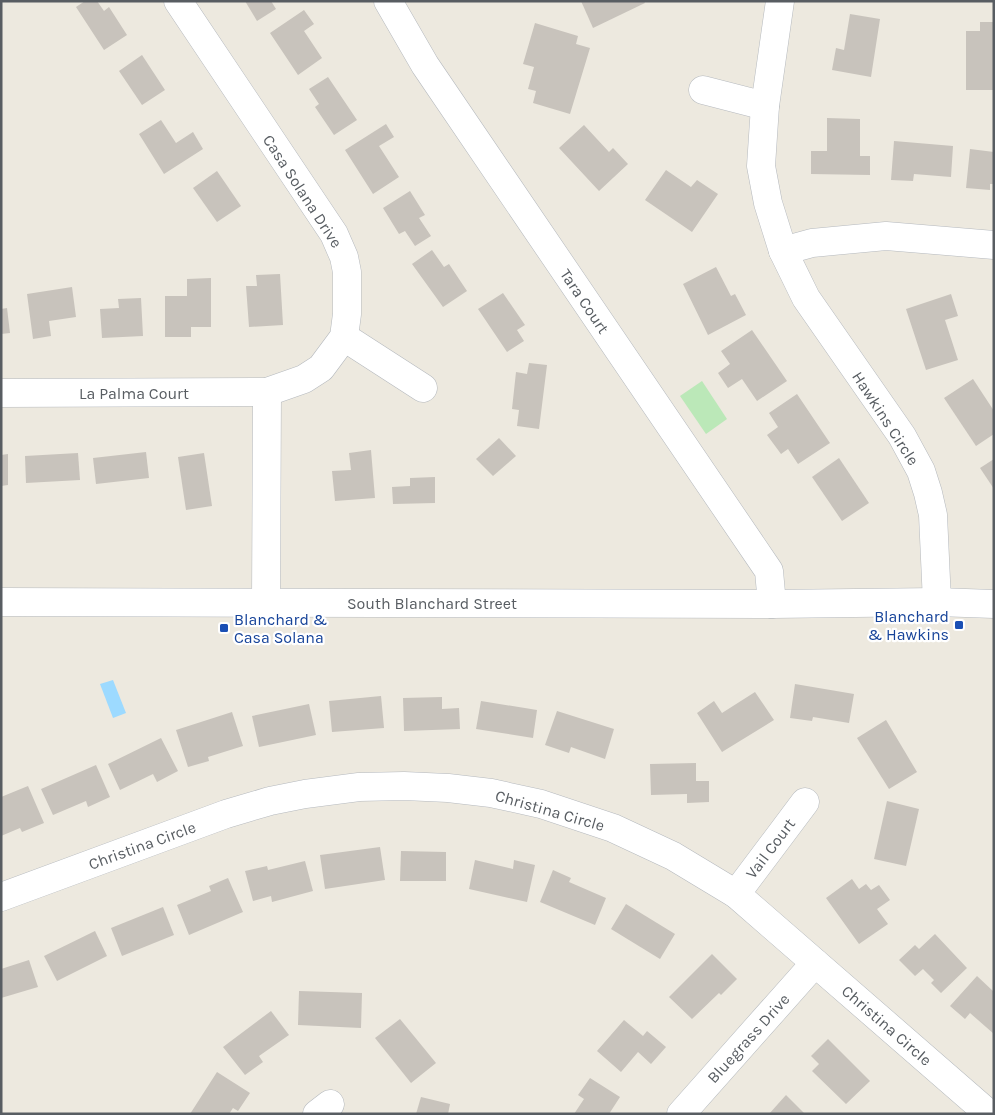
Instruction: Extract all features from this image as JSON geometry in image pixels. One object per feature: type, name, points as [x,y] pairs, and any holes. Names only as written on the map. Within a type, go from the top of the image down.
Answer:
[{"type":"street","name":"Casa Solana Drive","points":[[178,1],[334,234],[340,245],[347,272],[347,314],[344,337],[321,368],[304,379],[267,392]]},
{"type":"street","name":"Tara Court","points":[[388,1],[430,73],[768,571],[772,604]]},
{"type":"street","name":"Hawkins Circle","points":[[780,1],[765,106],[761,166],[768,203],[782,252],[806,298],[902,436],[921,471],[933,515],[937,602]]},
{"type":"street","points":[[703,90],[765,106]]},
{"type":"street","points":[[782,252],[812,243],[886,236],[994,245]]},
{"type":"street","points":[[344,337],[423,388]]},
{"type":"street","points":[[266,603],[267,392]]},
{"type":"street","name":"La Palma Court","points":[[1,394],[267,392]]},
{"type":"street","name":"South Blanchard Street","points":[[1,602],[772,604],[937,602],[994,604]]},
{"type":"street","name":"Christina Circle","points":[[1,897],[226,814],[270,801],[305,794],[359,787],[404,786],[448,788],[540,804],[613,828],[673,856],[736,894],[988,1114]]},
{"type":"street","name":"Vail Court","points":[[736,894],[805,802]]},
{"type":"street","name":"Bluegrass Drive","points":[[681,1114],[815,963]]},
{"type":"green space","points":[[702,381],[727,419],[706,434],[680,396]]},
{"type":"water","points":[[113,680],[126,713],[113,718],[100,684]]},
{"type":"building","points":[[85,1],[97,1],[104,11],[109,7],[127,35],[104,50],[76,7]]},
{"type":"building","points":[[245,1],[271,1],[276,9],[257,21]]},
{"type":"building","points":[[581,1],[644,1],[645,3],[593,28]]},
{"type":"building","points":[[304,10],[314,24],[304,31],[322,58],[298,75],[270,33]]},
{"type":"building","points":[[850,14],[880,19],[871,77],[832,70],[836,48],[844,50]]},
{"type":"building","points":[[980,22],[994,22],[994,90],[966,90],[966,31],[980,31]]},
{"type":"building","points":[[535,23],[578,36],[576,44],[590,48],[570,114],[533,103],[536,91],[528,89],[534,67],[523,64]]},
{"type":"building","points":[[142,55],[165,90],[142,105],[119,71]]},
{"type":"building","points":[[328,77],[357,120],[334,135],[315,107],[319,104],[309,89]]},
{"type":"building","points":[[827,118],[860,119],[860,156],[870,156],[870,175],[811,174],[811,151],[827,151]]},
{"type":"building","points":[[161,120],[176,143],[193,132],[203,149],[164,174],[139,134]]},
{"type":"building","points":[[386,124],[394,137],[379,146],[399,177],[373,194],[345,150]]},
{"type":"building","points":[[584,125],[609,152],[613,148],[628,164],[599,191],[559,148]]},
{"type":"building","points":[[894,141],[953,146],[951,177],[914,174],[913,181],[891,180]]},
{"type":"building","points":[[970,149],[994,152],[994,184],[990,184],[990,190],[966,188]]},
{"type":"building","points":[[666,170],[691,187],[697,180],[718,194],[692,232],[645,200]]},
{"type":"building","points":[[217,171],[241,206],[217,222],[193,188]]},
{"type":"building","points":[[410,191],[425,215],[419,218],[431,236],[415,246],[405,231],[399,234],[383,208]]},
{"type":"building","points":[[432,250],[444,267],[449,264],[467,291],[443,307],[412,264]]},
{"type":"building","points":[[716,267],[731,296],[735,294],[746,315],[708,335],[683,284]]},
{"type":"building","points":[[280,274],[283,325],[249,327],[246,286],[257,286],[256,275]]},
{"type":"building","points":[[211,278],[211,327],[191,327],[191,337],[165,337],[165,296],[187,296],[187,279]]},
{"type":"building","points":[[72,287],[76,317],[49,321],[51,336],[33,339],[27,294]]},
{"type":"building","points":[[503,293],[525,325],[517,330],[524,341],[507,352],[478,309]]},
{"type":"building","points":[[951,294],[958,316],[945,320],[958,360],[926,370],[906,309]]},
{"type":"building","points":[[141,298],[143,336],[102,338],[100,309],[119,308],[118,299]]},
{"type":"building","points":[[7,308],[10,333],[1,334],[1,309]]},
{"type":"building","points":[[752,330],[787,381],[757,401],[742,379],[728,388],[718,373],[730,364],[721,351]]},
{"type":"building","points":[[529,363],[547,365],[539,429],[517,426],[519,410],[512,409],[516,372],[527,374]]},
{"type":"building","points":[[973,379],[994,411],[994,434],[976,446],[944,398]]},
{"type":"building","points":[[797,394],[830,443],[798,464],[788,449],[781,454],[767,435],[778,427],[769,413]]},
{"type":"building","points":[[499,438],[516,456],[493,476],[476,459]]},
{"type":"building","points":[[371,450],[375,498],[335,501],[332,471],[351,470],[349,453]]},
{"type":"building","points":[[146,452],[149,478],[96,484],[93,458]]},
{"type":"building","points":[[78,453],[80,480],[26,483],[25,456]]},
{"type":"building","points":[[204,453],[212,506],[186,510],[178,457]]},
{"type":"building","points":[[8,454],[8,485],[1,486],[1,455]]},
{"type":"building","points":[[839,458],[869,503],[842,521],[812,477]]},
{"type":"building","points":[[994,459],[994,489],[980,468]]},
{"type":"building","points":[[435,477],[435,503],[393,504],[392,487],[410,486],[410,478]]},
{"type":"building","points":[[795,684],[854,694],[849,723],[813,717],[812,721],[790,718]]},
{"type":"building","points":[[755,692],[774,720],[722,752],[697,713],[714,701],[722,713]]},
{"type":"building","points":[[381,696],[384,728],[332,732],[329,701]]},
{"type":"building","points":[[442,697],[442,709],[459,708],[460,729],[404,731],[403,698]]},
{"type":"building","points":[[481,701],[537,710],[533,738],[476,729]]},
{"type":"building","points":[[309,704],[316,735],[259,747],[252,716]]},
{"type":"building","points":[[557,711],[614,729],[605,759],[571,747],[569,753],[545,745]]},
{"type":"building","points":[[232,712],[243,746],[208,757],[209,761],[188,767],[176,730]]},
{"type":"building","points":[[886,720],[917,772],[889,789],[857,738]]},
{"type":"building","points":[[161,738],[178,771],[157,782],[153,774],[120,790],[108,764]]},
{"type":"building","points":[[696,763],[696,781],[709,781],[709,802],[687,803],[687,794],[651,795],[650,764]]},
{"type":"building","points":[[96,765],[110,797],[88,807],[86,801],[53,815],[41,789]]},
{"type":"building","points":[[28,786],[44,823],[22,832],[20,828],[1,836],[1,797]]},
{"type":"building","points":[[887,801],[919,809],[906,866],[874,859]]},
{"type":"building","points":[[380,847],[385,880],[325,889],[320,855]]},
{"type":"building","points":[[401,851],[446,852],[446,881],[400,881]]},
{"type":"building","points":[[475,860],[513,869],[514,860],[535,865],[527,902],[469,889]]},
{"type":"building","points":[[305,861],[313,891],[272,902],[271,896],[253,901],[245,871],[267,866],[268,870]]},
{"type":"building","points":[[553,870],[571,878],[569,882],[606,898],[595,925],[540,902]]},
{"type":"building","points":[[228,878],[243,912],[189,935],[177,905],[211,891],[209,886]]},
{"type":"building","points":[[852,879],[859,889],[866,884],[871,890],[879,885],[890,900],[877,909],[888,924],[859,944],[826,898]]},
{"type":"building","points":[[626,904],[675,934],[660,959],[611,929]]},
{"type":"building","points":[[163,907],[174,935],[122,956],[111,928]]},
{"type":"building","points":[[95,931],[107,956],[57,981],[44,956]]},
{"type":"building","points":[[935,934],[967,968],[941,993],[931,983],[934,980],[923,969],[915,976],[899,960],[915,945],[919,949]]},
{"type":"building","points":[[712,954],[737,979],[692,1019],[669,997]]},
{"type":"building","points":[[29,960],[38,987],[1,998],[1,969]]},
{"type":"building","points":[[977,976],[994,992],[994,1034],[970,1013],[965,1019],[950,1006]]},
{"type":"building","points":[[299,991],[362,993],[361,1028],[298,1025]]},
{"type":"building","points":[[271,1011],[289,1035],[259,1056],[263,1062],[245,1075],[223,1047]]},
{"type":"building","points":[[400,1019],[436,1063],[411,1083],[375,1038]]},
{"type":"building","points":[[624,1020],[643,1036],[647,1031],[666,1047],[651,1064],[638,1052],[621,1072],[597,1051]]},
{"type":"building","points":[[828,1039],[870,1081],[846,1104],[812,1071],[819,1064],[811,1056]]},
{"type":"building","points":[[217,1072],[250,1093],[238,1111],[233,1108],[229,1114],[190,1114]]},
{"type":"building","points":[[590,1078],[620,1097],[609,1114],[574,1114],[584,1099],[578,1095]]},
{"type":"building","points":[[786,1095],[805,1114],[769,1114]]},
{"type":"building","points":[[421,1097],[450,1104],[448,1114],[416,1114]]},
{"type":"place","name":"Blanchard & Hawkins","points":[[959,625]]},
{"type":"place","name":"Blanchard & Casa Solana","points":[[224,628]]}]
